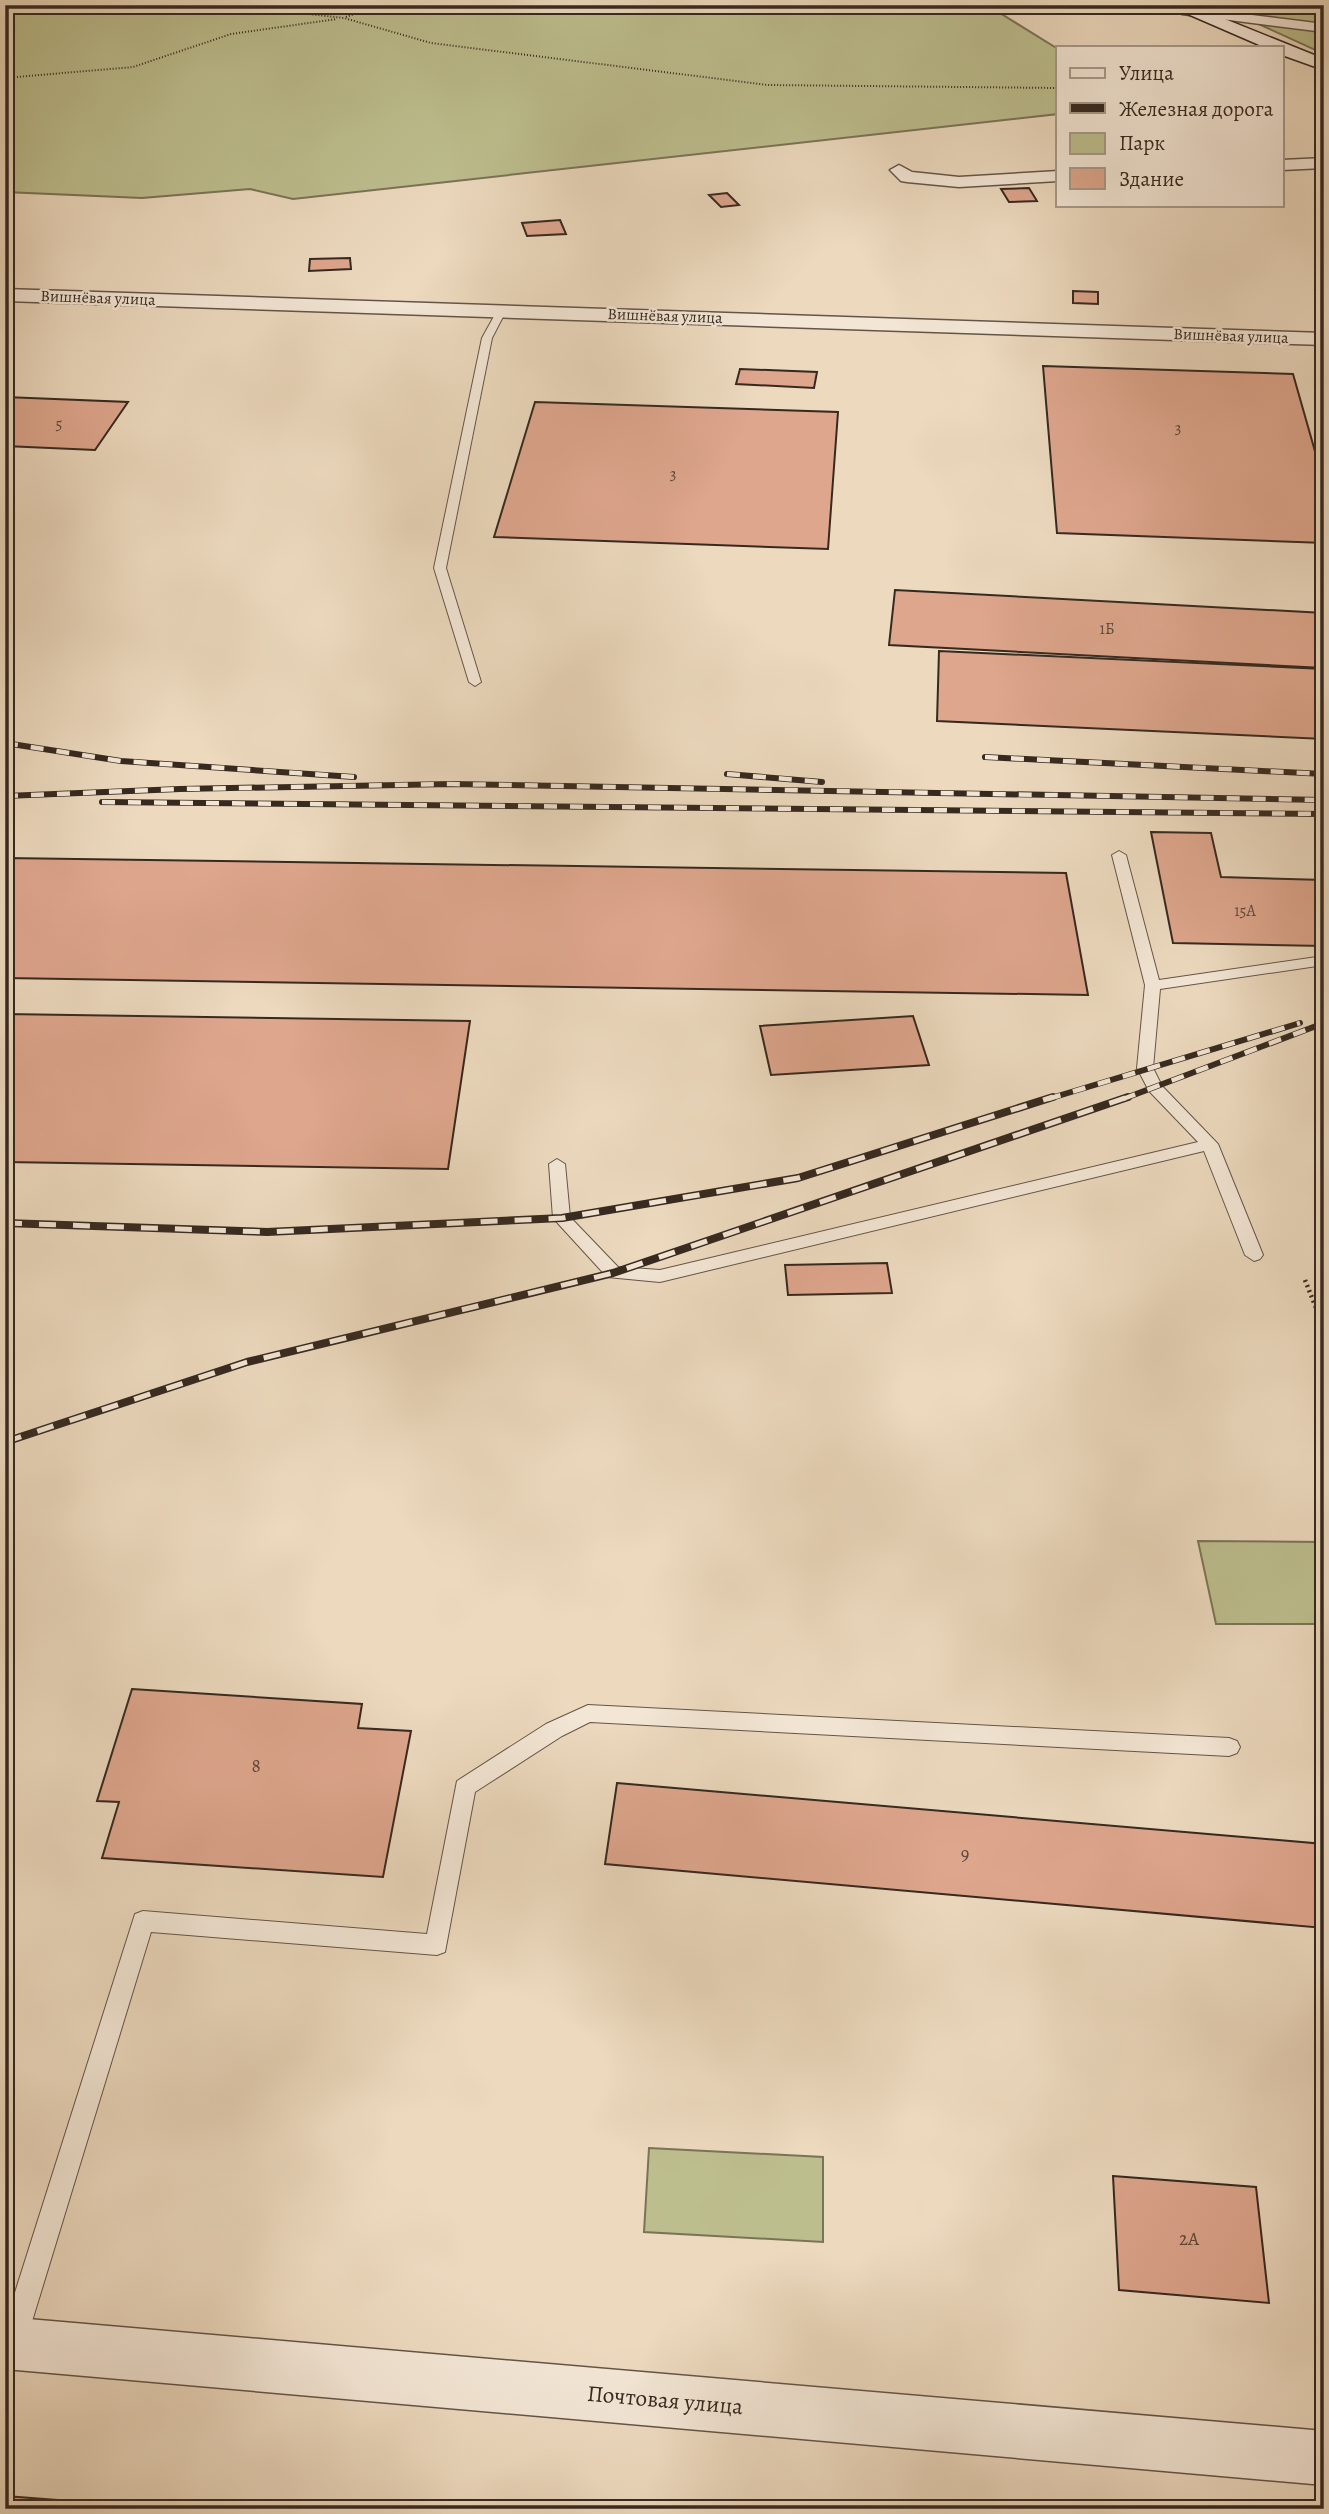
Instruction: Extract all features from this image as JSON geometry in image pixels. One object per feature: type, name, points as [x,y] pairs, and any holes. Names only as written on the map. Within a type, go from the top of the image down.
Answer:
[{"type":"street","points":[[1181,8],[1324,28]]},
{"type":"street","points":[[1181,8],[1275,46]]},
{"type":"street","points":[[1284,50],[1324,65]]},
{"type":"street","points":[[1284,165],[1324,163]]},
{"type":"street","points":[[899,170],[907,177],[959,181],[1056,177]]},
{"type":"street","name":"Вишнёвая улица","points":[[5,295],[1324,339]]},
{"type":"street","name":"Почтовая улица","points":[[9,2343],[1324,2458]]},
{"type":"lane","points":[[475,682],[440,568],[487,338],[501,311]]},
{"type":"lane","points":[[1119,855],[1153,985],[1145,1068],[1155,1088],[1210,1144],[1254,1255]]},
{"type":"lane","points":[[1153,985],[1324,960]]},
{"type":"lane","points":[[556,1164],[562,1218],[613,1273],[660,1276],[1210,1144]]},
{"type":"lane","points":[[9,2343],[143,1921],[437,1945],[466,1787],[554,1730],[588,1713],[1229,1746]]},
{"type":"path","points":[[229,5],[344,18],[431,43],[768,85],[1056,88]]},
{"type":"path","points":[[5,78],[133,67],[231,34],[344,18],[380,5]]},
{"type":"path","points":[[1305,1280],[1324,1328]]},
{"type":"green space","points":[[5,5],[987,5],[1056,48],[1056,114],[293,199],[250,189],[142,198],[5,192]]},
{"type":"green space","points":[[1217,5],[1324,5],[1324,54]]},
{"type":"green space","points":[[1198,1541],[1324,1542],[1324,1624],[1216,1624]]},
{"type":"green space","points":[[649,2148],[823,2157],[823,2242],[644,2232]]},
{"type":"building","points":[[1029,188],[1037,201],[1009,202],[1001,189]]},
{"type":"building","points":[[727,193],[739,205],[721,207],[709,195]]},
{"type":"building","points":[[560,220],[566,234],[527,236],[522,223]]},
{"type":"building","points":[[350,258],[351,269],[309,271],[310,259]]},
{"type":"building","points":[[1073,291],[1098,292],[1098,304],[1073,303]]},
{"type":"building","points":[[1043,366],[1293,374],[1324,483],[1324,543],[1057,533]]},
{"type":"building","points":[[740,369],[817,372],[814,388],[736,384]]},
{"type":"building","points":[[5,397],[128,402],[95,450],[5,446]]},
{"type":"building","points":[[535,402],[838,412],[828,549],[494,537]]},
{"type":"building","points":[[895,590],[1324,613],[1324,668],[889,645]]},
{"type":"building","points":[[939,651],[1324,669],[1324,739],[937,721]]},
{"type":"building","points":[[1151,832],[1211,833],[1221,877],[1324,880],[1324,946],[1173,943]]},
{"type":"building","points":[[5,858],[1066,873],[1088,995],[5,978]]},
{"type":"building","points":[[5,1014],[470,1021],[448,1169],[5,1162]]},
{"type":"building","points":[[913,1016],[929,1065],[771,1075],[760,1026]]},
{"type":"building","points":[[887,1263],[892,1293],[788,1295],[785,1265]]},
{"type":"building","points":[[132,1689],[362,1704],[358,1728],[411,1731],[383,1877],[102,1858],[119,1802],[97,1801]]},
{"type":"building","points":[[617,1783],[1324,1844],[1324,1928],[605,1864]]},
{"type":"building","points":[[1113,2176],[1256,2187],[1269,2303],[1119,2290]]},
{"type":"building","points":[[5,2496],[110,2504],[109,2509],[5,2509]]},
{"type":"railway","points":[[5,743],[121,761],[354,777]]},
{"type":"railway","points":[[985,757],[1324,774]]},
{"type":"railway","points":[[727,774],[822,782]]},
{"type":"railway","points":[[5,796],[180,789],[452,784],[1324,800]]},
{"type":"railway","points":[[102,802],[1324,814]]},
{"type":"railway","points":[[1048,1099],[1300,1023]]},
{"type":"railway","points":[[1123,1099],[1324,1023]]},
{"type":"railway","points":[[5,1223],[267,1232],[562,1218],[798,1178],[1053,1097]]},
{"type":"railway","points":[[5,1442],[247,1362],[613,1273],[1128,1097]]}]
